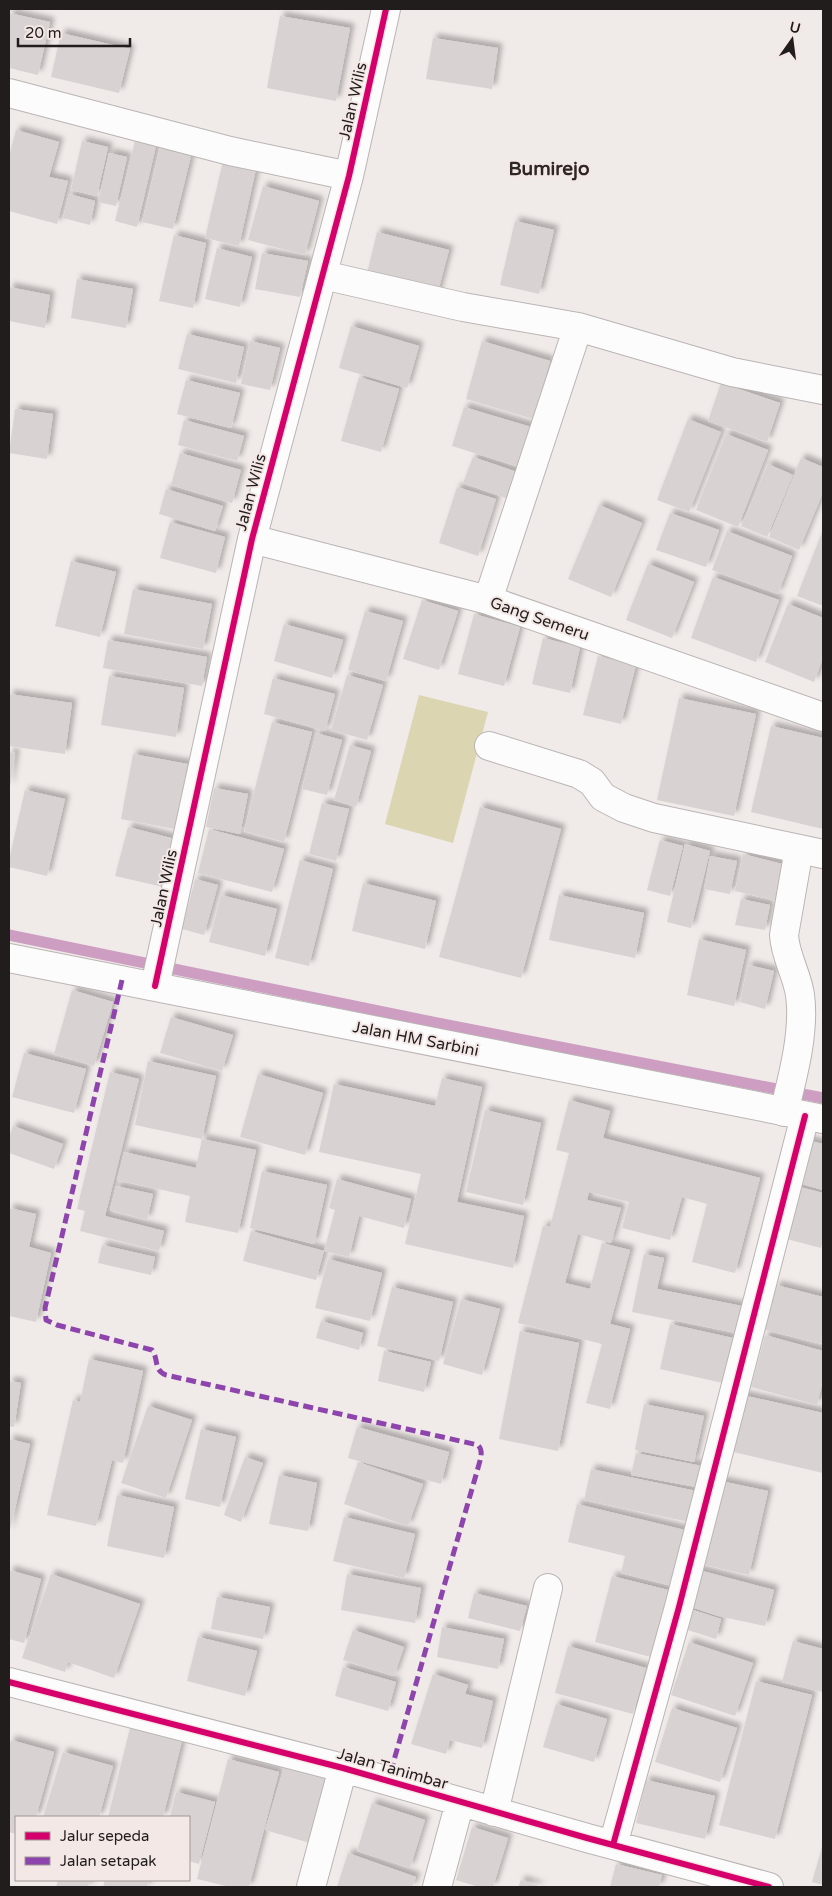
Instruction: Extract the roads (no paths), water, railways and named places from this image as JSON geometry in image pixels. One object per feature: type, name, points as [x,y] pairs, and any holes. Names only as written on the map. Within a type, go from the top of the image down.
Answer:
[{"type":"street","name":"Jalan Wilis","points":[[158,973],[252,539],[349,176],[386,9]]},
{"type":"street","points":[[9,93],[230,151],[349,176]]},
{"type":"street","points":[[322,275],[463,307],[578,327],[732,372],[823,390]]},
{"type":"street","points":[[488,600],[578,327]]},
{"type":"street","name":"Gang Semeru","points":[[252,539],[488,600],[823,717]]},
{"type":"street","points":[[489,746],[579,774],[592,782],[603,797],[624,808],[646,816],[811,851],[784,936],[784,945],[800,996],[800,1112],[682,1598],[613,1845]]},
{"type":"street","name":"Jalan HM Sarbini","points":[[9,958],[158,973],[800,1112]]},
{"type":"street","points":[[494,1812],[548,1588]]},
{"type":"street","name":"Jalan Tanimbar","points":[[9,1682],[344,1768],[494,1812],[769,1887]]},
{"type":"street","points":[[311,1887],[344,1768]]},
{"type":"street","points":[[438,1887],[460,1802]]},
{"type":"waterway","points":[[9,935],[432,1022],[823,1098]]},
{"type":"district","name":"Bumirejo","points":[[549,168]]}]
